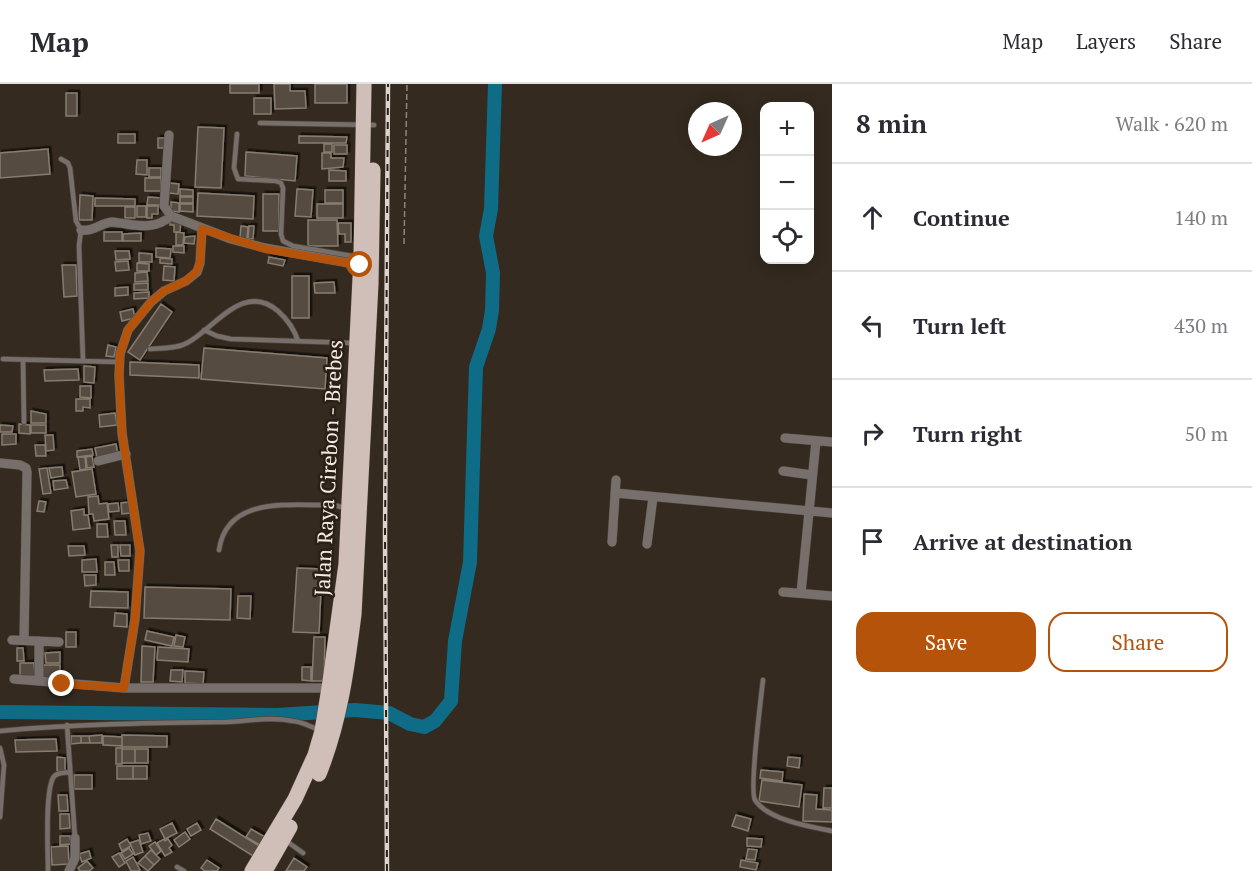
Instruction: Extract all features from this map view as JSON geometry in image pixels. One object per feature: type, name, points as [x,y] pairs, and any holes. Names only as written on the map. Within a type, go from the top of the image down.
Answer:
[{"type":"highway","name":"Jalan Raya Cirebon - Brebes","points":[[355,509],[371,283],[369,125],[364,84]]},
{"type":"highway","name":"Jalan Raya Cirebon - Brebes","points":[[252,871],[279,837],[319,773],[332,714],[333,691],[354,614],[356,343],[369,125],[374,84]]},
{"type":"highway","name":"Jalan Raya Cirebon - Brebes","points":[[266,871],[311,768],[322,731],[332,714]]},
{"type":"street","points":[[169,135],[164,206],[171,216],[202,229],[265,249],[360,261]]},
{"type":"street","points":[[81,230],[95,229],[106,222],[157,225],[171,216]]},
{"type":"street","points":[[124,688],[135,619],[140,551],[120,414],[119,362],[127,333],[144,310],[160,293],[186,281],[196,272],[200,263],[202,229]]},
{"type":"street","points":[[785,438],[832,442]]},
{"type":"street","points":[[801,593],[816,441]]},
{"type":"street","points":[[98,461],[126,454]]},
{"type":"street","points":[[0,463],[20,465],[26,468],[27,472],[24,640]]},
{"type":"street","points":[[783,471],[812,475]]},
{"type":"street","points":[[612,542],[616,480]]},
{"type":"street","points":[[615,493],[832,513]]},
{"type":"street","points":[[647,544],[653,497]]},
{"type":"street","points":[[783,592],[832,596]]},
{"type":"street","points":[[12,640],[59,642]]},
{"type":"street","points":[[39,641],[39,681]]},
{"type":"street","points":[[14,679],[124,688],[333,691]]},
{"type":"street","points":[[69,871],[75,858],[75,838]]},
{"type":"lane","points":[[260,123],[369,125]]},
{"type":"lane","points":[[237,134],[234,168],[238,179],[281,183],[283,188],[281,234],[283,241],[293,246],[360,261]]},
{"type":"lane","points":[[61,159],[68,163],[70,168],[76,221],[81,230],[79,246],[83,360]]},
{"type":"lane","points":[[150,349],[183,345],[238,305],[246,303],[272,307],[283,315],[294,330],[298,341]]},
{"type":"lane","points":[[204,330],[231,339],[356,343]]},
{"type":"lane","points":[[3,359],[119,362]]},
{"type":"lane","points":[[23,360],[24,422]]},
{"type":"lane","points":[[219,550],[221,537],[228,524],[257,507],[334,505],[355,509]]},
{"type":"lane","points":[[763,680],[754,798],[757,803],[772,813],[789,821],[832,831]]},
{"type":"lane","points":[[0,731],[67,725],[224,722],[263,719],[292,720],[322,731]]},
{"type":"lane","points":[[67,725],[75,838]]},
{"type":"lane","points":[[0,748],[4,765],[0,817]]},
{"type":"lane","points":[[48,871],[49,796],[53,777],[70,772]]},
{"type":"lane","points":[[279,837],[303,853]]},
{"type":"lane","points":[[177,867],[184,871]]},
{"type":"path","points":[[404,244],[407,84]]},
{"type":"building","points":[[230,84],[259,84],[259,93],[230,93]]},
{"type":"building","points":[[274,84],[290,84],[290,91],[305,91],[306,108],[275,109]]},
{"type":"building","points":[[315,84],[347,84],[347,103],[315,103]]},
{"type":"building","points":[[66,93],[77,93],[77,116],[66,116]]},
{"type":"building","points":[[254,98],[271,98],[271,114],[254,114]]},
{"type":"building","points":[[198,127],[224,128],[221,188],[195,187]]},
{"type":"building","points":[[118,134],[135,134],[135,143],[118,143]]},
{"type":"building","points":[[299,136],[347,137],[346,143],[299,143]]},
{"type":"building","points":[[158,138],[165,138],[165,148],[158,148]]},
{"type":"building","points":[[324,144],[332,144],[332,152],[324,152]]},
{"type":"building","points":[[334,145],[347,145],[347,154],[334,154]]},
{"type":"building","points":[[48,149],[50,174],[0,178],[0,153]]},
{"type":"building","points":[[246,152],[297,156],[295,181],[245,176]]},
{"type":"building","points":[[322,153],[331,153],[331,158],[344,158],[343,167],[322,169]]},
{"type":"building","points":[[137,160],[147,160],[147,175],[136,174]]},
{"type":"building","points":[[149,168],[161,168],[161,177],[149,177]]},
{"type":"building","points":[[329,170],[346,171],[346,181],[329,181]]},
{"type":"building","points":[[145,178],[161,178],[161,191],[145,191]]},
{"type":"building","points":[[169,183],[179,184],[178,194],[169,193]]},
{"type":"building","points":[[180,189],[193,190],[193,196],[180,196]]},
{"type":"building","points":[[297,189],[313,190],[311,217],[295,216]]},
{"type":"building","points":[[325,190],[343,190],[343,203],[325,203]]},
{"type":"building","points":[[198,193],[254,196],[253,219],[197,216]]},
{"type":"building","points":[[263,194],[279,194],[279,231],[263,231]]},
{"type":"building","points":[[80,195],[93,196],[92,220],[79,220]]},
{"type":"building","points":[[148,197],[161,198],[161,205],[147,205]]},
{"type":"building","points":[[180,197],[193,197],[193,203],[180,203]]},
{"type":"building","points":[[95,198],[135,199],[135,206],[95,206]]},
{"type":"building","points":[[171,202],[179,203],[179,212],[171,211]]},
{"type":"building","points":[[180,204],[193,204],[193,212],[180,211]]},
{"type":"building","points":[[317,204],[343,204],[343,218],[317,218]]},
{"type":"building","points":[[137,206],[146,206],[146,217],[137,217]]},
{"type":"building","points":[[147,206],[158,206],[158,214],[152,214],[152,218],[147,218]]},
{"type":"building","points":[[125,207],[135,207],[135,218],[125,218]]},
{"type":"building","points":[[170,220],[181,220],[180,232],[174,232],[174,225],[170,225]]},
{"type":"building","points":[[308,220],[337,220],[338,246],[308,246]]},
{"type":"building","points":[[338,223],[351,223],[351,242],[345,242],[345,234],[339,234]]},
{"type":"building","points":[[241,226],[248,227],[247,239],[240,238]]},
{"type":"building","points":[[249,226],[254,226],[253,239],[248,239]]},
{"type":"building","points":[[104,232],[122,232],[122,241],[104,241]]},
{"type":"building","points":[[176,232],[184,233],[183,245],[176,245]]},
{"type":"building","points":[[141,233],[141,241],[123,241],[123,234]]},
{"type":"building","points":[[195,236],[194,244],[184,243],[185,237]]},
{"type":"building","points":[[173,246],[184,246],[184,253],[173,252]]},
{"type":"building","points":[[156,248],[171,249],[170,258],[156,257]]},
{"type":"building","points":[[115,251],[129,251],[130,259],[116,260]]},
{"type":"building","points":[[139,253],[152,254],[152,262],[139,262]]},
{"type":"building","points":[[269,257],[285,260],[283,266],[268,263]]},
{"type":"building","points":[[160,258],[172,259],[172,264],[160,263]]},
{"type":"building","points":[[128,261],[129,270],[116,271],[115,262]]},
{"type":"building","points":[[137,263],[149,264],[149,271],[137,271]]},
{"type":"building","points":[[62,265],[76,265],[77,296],[64,297]]},
{"type":"building","points":[[164,266],[175,267],[174,281],[163,280]]},
{"type":"building","points":[[147,272],[148,281],[135,282],[135,273]]},
{"type":"building","points":[[292,276],[309,276],[309,318],[292,318]]},
{"type":"building","points":[[334,282],[335,293],[315,293],[314,283]]},
{"type":"building","points":[[148,283],[148,290],[134,290],[134,284]]},
{"type":"building","points":[[128,287],[128,295],[115,296],[115,288]]},
{"type":"building","points":[[149,292],[149,298],[134,299],[134,293]]},
{"type":"building","points":[[161,304],[172,312],[140,360],[128,352]]},
{"type":"building","points":[[133,309],[135,318],[122,321],[120,312]]},
{"type":"building","points":[[108,345],[116,347],[114,357],[106,356]]},
{"type":"building","points":[[204,348],[327,358],[325,389],[201,379]]},
{"type":"building","points":[[130,362],[199,365],[199,378],[130,375]]},
{"type":"building","points":[[84,366],[95,367],[94,383],[84,382]]},
{"type":"building","points":[[78,369],[79,380],[45,381],[44,370]]},
{"type":"building","points":[[80,386],[91,386],[91,398],[80,397]]},
{"type":"building","points":[[76,399],[90,399],[90,408],[83,407],[83,411],[76,411]]},
{"type":"building","points":[[31,411],[46,414],[46,423],[31,423]]},
{"type":"building","points":[[115,413],[117,425],[100,427],[99,415]]},
{"type":"building","points":[[19,424],[30,425],[30,434],[19,433]]},
{"type":"building","points":[[0,425],[13,426],[12,432],[0,432]]},
{"type":"building","points":[[31,425],[46,425],[46,433],[31,433]]},
{"type":"building","points":[[2,434],[16,434],[16,444],[2,445]]},
{"type":"building","points":[[45,435],[53,435],[54,450],[46,451]]},
{"type":"building","points":[[116,444],[118,455],[97,458],[95,448]]},
{"type":"building","points":[[35,445],[45,445],[46,456],[36,456]]},
{"type":"building","points":[[92,449],[93,455],[77,457],[77,451]]},
{"type":"building","points":[[92,456],[94,467],[87,468],[86,457]]},
{"type":"building","points":[[78,457],[85,457],[86,469],[80,470]]},
{"type":"building","points":[[62,467],[63,476],[51,478],[49,468]]},
{"type":"building","points":[[47,468],[51,493],[43,494],[39,469]]},
{"type":"building","points":[[92,469],[96,494],[76,497],[72,472]]},
{"type":"building","points":[[66,480],[68,488],[54,490],[53,481]]},
{"type":"building","points":[[98,496],[99,504],[107,503],[109,519],[94,521],[93,514],[89,514],[88,497]]},
{"type":"building","points":[[39,501],[46,502],[44,512],[37,511]]},
{"type":"building","points":[[129,502],[130,513],[122,514],[121,503]]},
{"type":"building","points":[[118,503],[119,511],[109,512],[108,504]]},
{"type":"building","points":[[84,509],[84,515],[88,515],[90,528],[73,530],[71,511]]},
{"type":"building","points":[[114,521],[125,521],[126,535],[115,535]]},
{"type":"building","points":[[97,524],[107,524],[108,537],[97,537]]},
{"type":"building","points":[[111,545],[118,545],[118,557],[112,557]]},
{"type":"building","points":[[120,545],[130,545],[130,556],[121,556]]},
{"type":"building","points":[[68,546],[84,546],[85,555],[69,556]]},
{"type":"building","points":[[96,559],[97,572],[82,572],[82,560]]},
{"type":"building","points":[[118,560],[129,560],[129,571],[119,571]]},
{"type":"building","points":[[105,562],[114,562],[115,575],[105,575]]},
{"type":"building","points":[[297,568],[322,569],[319,633],[293,632]]},
{"type":"building","points":[[84,575],[96,575],[96,585],[85,586]]},
{"type":"building","points":[[145,587],[231,589],[230,620],[144,618]]},
{"type":"building","points":[[91,591],[128,592],[128,608],[90,607]]},
{"type":"building","points":[[238,596],[251,596],[250,619],[237,618]]},
{"type":"building","points":[[115,613],[127,614],[127,627],[114,626]]},
{"type":"building","points":[[147,631],[174,637],[172,646],[145,640]]},
{"type":"building","points":[[66,632],[76,632],[76,647],[66,647]]},
{"type":"building","points":[[176,635],[185,637],[183,647],[174,646]]},
{"type":"building","points":[[314,637],[325,637],[324,681],[312,681]]},
{"type":"building","points":[[142,646],[155,647],[153,682],[141,682]]},
{"type":"building","points":[[158,647],[189,649],[188,662],[157,660]]},
{"type":"building","points":[[17,648],[23,648],[24,661],[17,661]]},
{"type":"building","points":[[60,652],[60,663],[46,663],[45,653]]},
{"type":"building","points":[[20,663],[34,663],[35,676],[20,676]]},
{"type":"building","points":[[43,665],[60,665],[60,678],[43,679]]},
{"type":"building","points":[[302,667],[311,667],[311,681],[302,680]]},
{"type":"building","points":[[171,670],[183,670],[182,682],[170,681]]},
{"type":"building","points":[[185,671],[204,672],[203,684],[185,683]]},
{"type":"building","points":[[102,735],[102,743],[90,743],[89,736]]},
{"type":"building","points":[[122,735],[167,736],[167,747],[122,747]]},
{"type":"building","points":[[71,736],[81,736],[81,743],[71,744]]},
{"type":"building","points":[[81,736],[89,736],[90,743],[81,743]]},
{"type":"building","points":[[103,736],[122,737],[122,746],[103,745]]},
{"type":"building","points":[[56,739],[57,751],[16,752],[15,740]]},
{"type":"building","points":[[116,748],[122,748],[122,764],[116,764]]},
{"type":"building","points":[[122,749],[135,749],[135,763],[122,763]]},
{"type":"building","points":[[135,749],[148,749],[148,763],[135,763]]},
{"type":"building","points":[[57,757],[65,758],[65,771],[57,771]]},
{"type":"building","points":[[788,757],[800,758],[799,768],[787,766]]},
{"type":"building","points":[[117,766],[133,766],[133,779],[117,779]]},
{"type":"building","points":[[133,766],[147,766],[147,779],[133,779]]},
{"type":"building","points":[[761,770],[783,772],[782,781],[760,778]]},
{"type":"building","points":[[74,775],[92,775],[92,789],[74,789]]},
{"type":"building","points":[[762,780],[802,785],[799,807],[759,801]]},
{"type":"building","points":[[824,788],[832,788],[832,808],[823,808]]},
{"type":"building","points":[[804,794],[817,795],[816,809],[832,810],[832,822],[803,821]]},
{"type":"building","points":[[58,795],[67,795],[68,811],[59,811]]},
{"type":"building","points":[[60,814],[69,814],[70,828],[60,829]]},
{"type":"building","points":[[736,815],[751,819],[748,831],[732,826]]},
{"type":"building","points":[[216,819],[259,846],[253,856],[210,829]]},
{"type":"building","points":[[172,823],[177,833],[165,839],[160,829]]},
{"type":"building","points":[[197,823],[201,830],[191,836],[187,829]]},
{"type":"building","points":[[251,829],[265,837],[260,845],[246,837]]},
{"type":"building","points":[[185,832],[190,839],[179,847],[174,840]]},
{"type":"building","points":[[148,833],[151,841],[141,844],[139,835]]},
{"type":"building","points":[[60,836],[70,836],[71,844],[60,845]]},
{"type":"building","points":[[747,838],[762,839],[761,847],[747,846]]},
{"type":"building","points":[[127,839],[131,846],[122,851],[119,844]]},
{"type":"building","points":[[164,839],[165,841],[168,839],[172,845],[169,848],[172,852],[165,856],[157,843]]},
{"type":"building","points":[[139,840],[143,852],[135,855],[130,843]]},
{"type":"building","points":[[155,842],[161,851],[156,855],[149,846]]},
{"type":"building","points":[[68,846],[69,864],[52,865],[51,847]]},
{"type":"building","points":[[129,848],[133,854],[125,859],[121,853]]},
{"type":"building","points":[[748,849],[757,850],[755,860],[746,859]]},
{"type":"building","points":[[151,850],[160,859],[154,865],[145,856]]},
{"type":"building","points":[[89,851],[91,858],[82,862],[79,854]]},
{"type":"building","points":[[119,853],[125,863],[119,867],[112,857]]},
{"type":"building","points":[[145,856],[154,865],[148,871],[138,863]]},
{"type":"building","points":[[133,857],[140,870],[138,871],[131,871],[126,861]]},
{"type":"building","points":[[294,858],[307,867],[304,871],[286,871]]},
{"type":"building","points":[[207,860],[219,868],[217,871],[205,871],[201,868]]},
{"type":"building","points":[[741,860],[758,863],[756,870],[740,867]]},
{"type":"building","points":[[87,861],[93,868],[89,871],[80,871],[78,868]]},
{"type":"waterway","points":[[0,712],[277,715],[355,710],[389,713],[410,724],[424,727],[435,721],[451,701],[455,641],[470,562],[476,367],[489,329],[492,310],[493,273],[486,236],[491,209],[495,84]]},
{"type":"railway","points":[[387,871],[385,536],[388,84]]},
{"type":"route","points":[[62,684],[124,688],[135,619],[140,563],[120,414],[119,362],[128,330],[158,295],[186,281],[196,272],[200,263],[202,229],[265,249],[360,265]]}]
